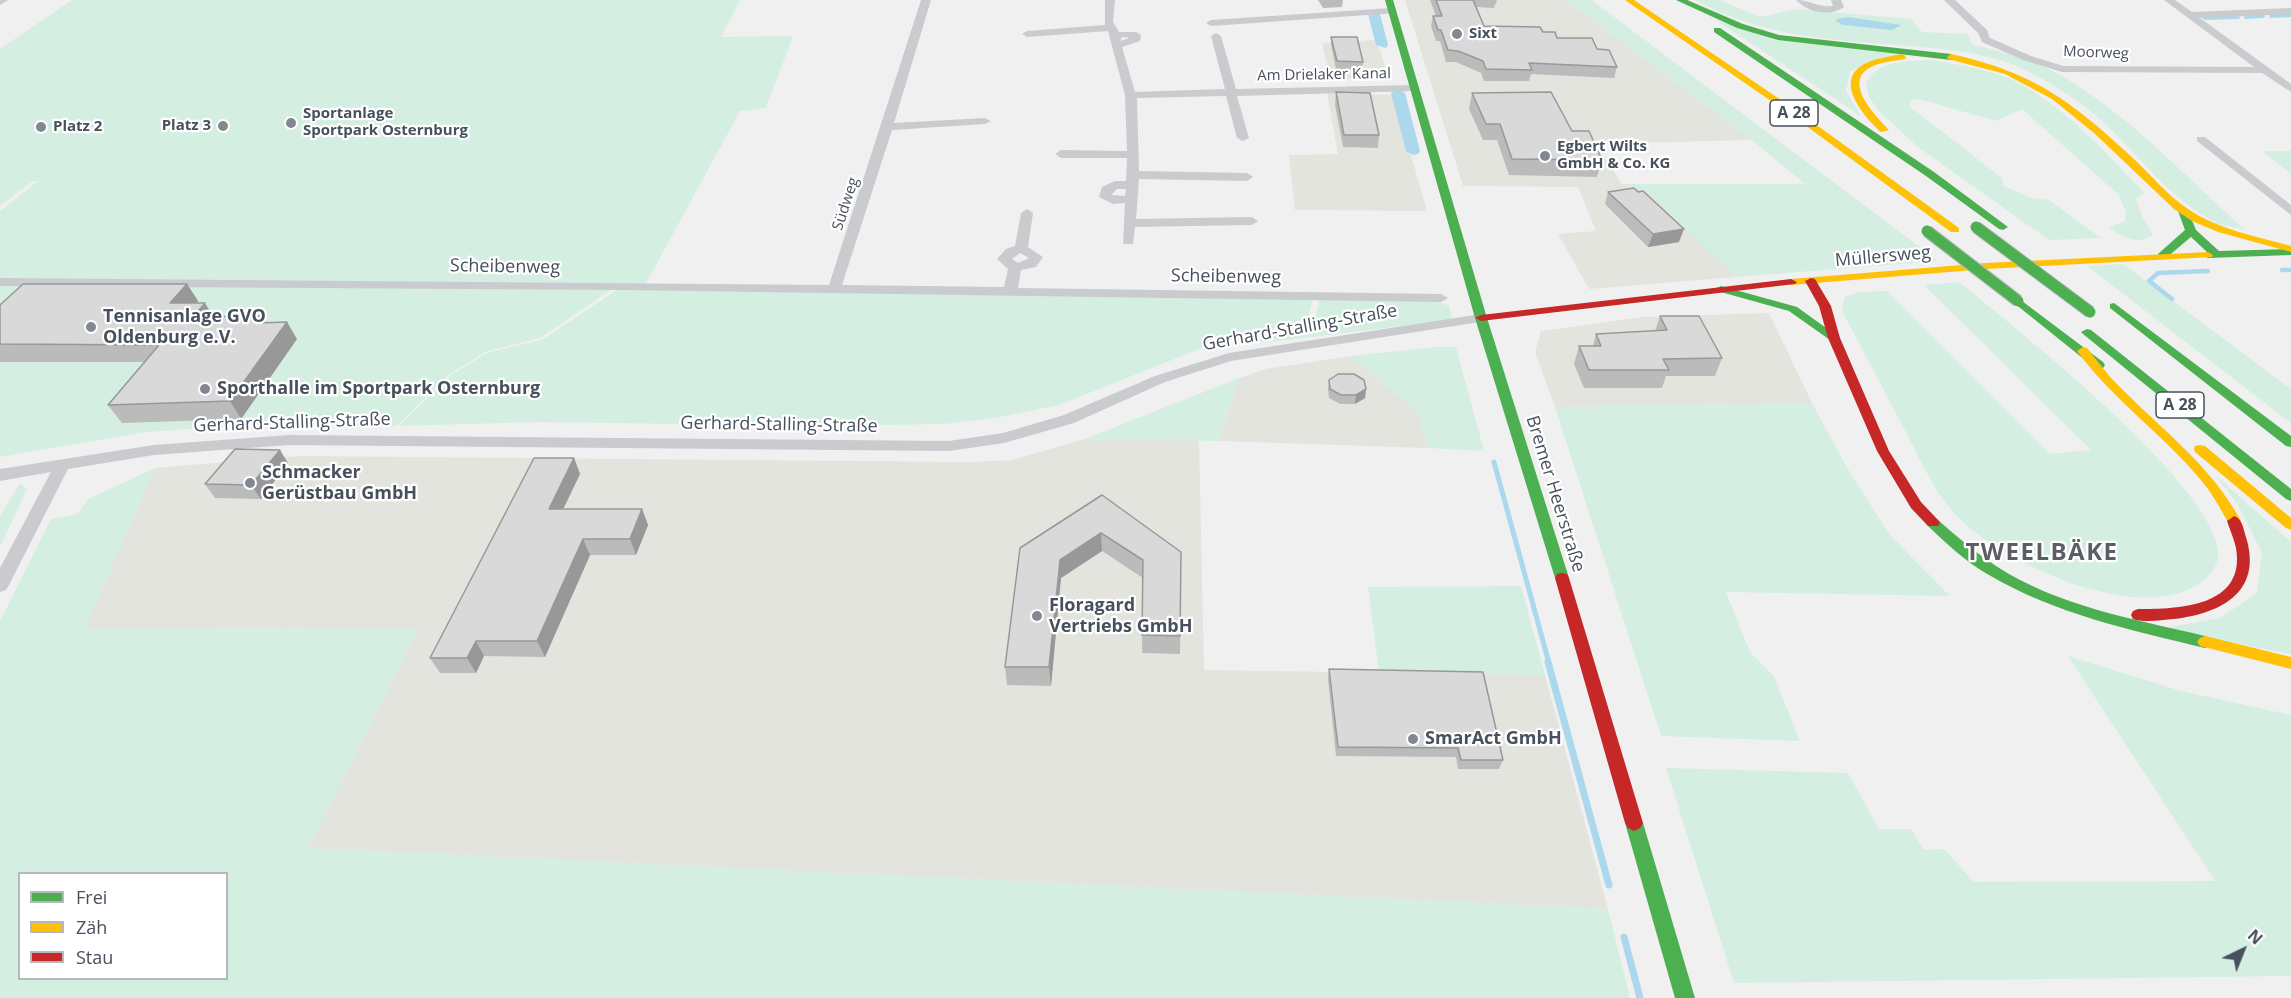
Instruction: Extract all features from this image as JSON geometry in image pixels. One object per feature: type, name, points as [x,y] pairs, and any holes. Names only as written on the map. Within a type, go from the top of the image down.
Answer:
[{"type":"main road","points":[[1614,0],[1783,123]]},
{"type":"main road","name":"A 28","points":[[1629,0],[1797,115],[1959,234]]},
{"type":"main road","name":"A 28","points":[[1649,0],[1883,160]]},
{"type":"main road","points":[[1671,0],[1930,174],[2008,230]]},
{"type":"main road","points":[[1680,0],[1734,25],[1776,37],[1822,44],[1924,52],[1999,68],[2031,81],[2056,95],[2085,117],[2183,211],[2216,254]]},
{"type":"main road","name":"Bremer Heerstraße","points":[[1391,6],[1480,318],[1524,450],[1685,998]]},
{"type":"main road","points":[[1930,174],[1877,124],[1859,99],[1853,87],[1853,79],[1857,71],[1882,60],[1902,57],[1951,57]]},
{"type":"main road","points":[[1972,223],[2094,315]]},
{"type":"main road","points":[[2195,226],[2291,251]]},
{"type":"main road","points":[[2195,226],[2235,254]]},
{"type":"main road","points":[[2162,256],[2195,226]]},
{"type":"main road","points":[[1923,228],[2083,351],[2291,525]]},
{"type":"main road","points":[[2031,246],[2077,279]]},
{"type":"main road","name":"Müllersweg","points":[[1480,318],[1792,282],[2162,256],[2291,251]]},
{"type":"main road","points":[[1983,252],[2020,280]]},
{"type":"main road","points":[[1811,281],[1825,306],[1834,339],[1883,452],[1916,506],[1950,541],[1974,561],[2017,585],[2083,612],[2291,663]]},
{"type":"main road","points":[[1792,282],[1811,320]]},
{"type":"main road","points":[[1721,289],[1753,300],[1780,305],[1811,320],[1834,339]]},
{"type":"main road","points":[[2110,302],[2291,443]]},
{"type":"main road","name":"A 28","points":[[2076,323],[2291,496]]},
{"type":"main road","points":[[2083,351],[2118,392],[2201,473],[2230,510],[2246,554],[2246,570],[2239,586],[2221,602],[2199,611],[2169,616],[2083,612]]},
{"type":"street","name":"Südweg","points":[[834,290],[926,0]]},
{"type":"street","points":[[1110,0],[1108,22],[1131,95],[1132,180],[1128,241]]},
{"type":"street","points":[[1801,0],[1808,6],[1825,9],[1839,7],[1836,0]]},
{"type":"street","name":"Moorweg","points":[[1949,0],[1983,32],[1986,40],[2027,58],[2062,69],[2265,70]]},
{"type":"street","points":[[2169,0],[2291,89]]},
{"type":"street","points":[[1211,22],[1391,6]]},
{"type":"street","points":[[2190,15],[2291,11]]},
{"type":"street","points":[[1027,34],[1114,36]]},
{"type":"street","name":"Am Drielaker Kanal","points":[[1216,36],[1233,92],[1243,138]]},
{"type":"street","name":"Am Drielaker Kanal","points":[[1131,95],[1415,88]]},
{"type":"street","points":[[887,127],[985,121]]},
{"type":"street","points":[[2201,139],[2291,211]]},
{"type":"street","points":[[1061,154],[1131,154]]},
{"type":"street","points":[[1131,199],[1113,200],[1106,197],[1106,190],[1132,180],[1247,177]]},
{"type":"street","points":[[1010,292],[1015,268],[1031,264],[1036,257],[1022,248],[1027,213]]},
{"type":"street","points":[[1130,223],[1252,221]]},
{"type":"street","name":"Scheibenweg","points":[[0,282],[1441,298]]},
{"type":"street","name":"Gerhard-Stalling-Straße","points":[[0,475],[154,450],[289,440],[386,438],[834,447],[949,446],[1004,438],[1069,419],[1160,379],[1229,357],[1480,318]]},
{"type":"street","points":[[0,585],[58,475],[61,465]]},
{"type":"shaded area","points":[[1405,0],[1566,0],[1752,140],[1596,144],[1622,184],[1646,191],[1736,277],[1589,289],[1558,234],[1596,231],[1578,187],[1463,186]]},
{"type":"shaded area","points":[[1377,40],[1389,79],[1330,79],[1322,43]]},
{"type":"shaded area","points":[[1327,93],[1394,95],[1427,211],[1295,210],[1289,155],[1338,154]]},
{"type":"shaded area","points":[[1769,313],[1812,403],[1555,407],[1535,352],[1541,331],[1642,317]]},
{"type":"shaded area","points":[[1351,356],[1418,412],[1428,448],[1219,441],[1239,378],[1266,369]]},
{"type":"shaded area","points":[[1085,439],[1199,440],[1204,670],[1545,675],[1608,909],[307,848],[418,628],[84,629],[155,468],[300,456],[973,462],[1012,460]]},
{"type":"green space","points":[[72,0],[740,0],[721,37],[793,36],[766,108],[740,111],[645,285],[0,279],[0,211],[38,181],[33,181],[0,206],[0,49]]},
{"type":"green space","points":[[1566,0],[1592,0],[1938,261],[1736,277],[1646,192],[1622,184],[1805,184],[1752,140]]},
{"type":"green space","points":[[1695,0],[1720,0],[1760,17],[1797,9],[1911,19],[1922,32],[1967,34],[1972,44],[2025,59],[2083,89],[2112,110],[2168,158],[2244,229],[2220,224],[2181,200],[2088,109],[2052,85],[2014,65],[1986,56],[1956,51],[1793,34],[1743,21]]},
{"type":"green space","points":[[1714,19],[1742,30],[1915,53],[1850,71],[1846,91],[1861,116]]},
{"type":"green space","points":[[1932,60],[2004,76],[2032,91],[2067,116],[2145,193],[2136,199],[2153,235],[2135,240],[2109,227],[2124,222],[2126,213],[2119,195],[2022,109],[1996,121],[1922,100],[1912,99],[1909,106],[2002,178],[2004,186],[2031,198],[2049,200],[2101,238],[2049,240],[1918,147],[1878,110],[1869,97],[1866,85],[1877,70],[1885,66],[1903,61]]},
{"type":"green space","points":[[2262,151],[2291,151],[2291,174]]},
{"type":"green space","points":[[2123,264],[2291,389],[2291,423],[2087,266]]},
{"type":"green space","points":[[1959,282],[2022,333],[2108,409],[2149,449],[2184,488],[2209,523],[2218,552],[2216,565],[2205,579],[2176,594],[2145,598],[2111,594],[2076,585],[2009,555],[1981,537],[1951,510],[1930,479],[1842,311],[1844,297],[1860,292],[1887,291],[2050,454],[2091,450],[1924,285]]},
{"type":"green space","points":[[0,285],[612,289],[540,338],[487,351],[448,375],[397,426],[250,425],[146,432],[0,457]]},
{"type":"green space","points":[[618,289],[1313,299],[1308,318],[1202,348],[1059,405],[995,418],[944,424],[828,426],[539,422],[399,426],[451,375],[489,352],[542,340]]},
{"type":"green space","points":[[1320,299],[1437,301],[1449,306],[1452,320],[1261,343],[1259,339],[1314,321]]},
{"type":"green space","points":[[1456,347],[1484,451],[1428,448],[1418,412],[1351,356]]},
{"type":"green space","points":[[1239,378],[1219,441],[1085,439]]},
{"type":"green space","points":[[1812,403],[1846,466],[1889,534],[1950,596],[1726,592],[1750,652],[1774,676],[1800,741],[1661,736],[1555,407]]},
{"type":"green space","points":[[155,468],[85,629],[418,628],[308,848],[1608,909],[1630,998],[0,998],[0,621],[51,519],[78,514],[88,499]]},
{"type":"green space","points":[[2215,475],[2291,542],[2291,654],[2160,629],[2220,618],[2257,593],[2262,553],[2238,505]]},
{"type":"green space","points":[[20,483],[27,489],[0,547],[0,516]]},
{"type":"green space","points":[[1521,586],[1545,675],[1379,672],[1368,587]]},
{"type":"green space","points":[[2068,656],[2181,691],[2291,715],[2291,976],[1734,983],[1666,768],[1848,773],[1879,829],[1911,829],[1924,850],[1944,849],[1974,882],[2215,881]]},
{"type":"water","points":[[1848,17],[1901,25],[1892,30],[1843,25],[1836,21]]},
{"type":"building","points":[[1436,0],[1473,0],[1484,26],[1540,27],[1543,32],[1555,32],[1557,38],[1592,38],[1597,49],[1609,50],[1617,67],[1529,63],[1532,70],[1486,69],[1483,61],[1458,51],[1448,50],[1433,16],[1442,16]]},
{"type":"building","points":[[1331,37],[1357,37],[1363,62],[1337,61]]},
{"type":"building","points":[[1336,92],[1370,93],[1379,135],[1344,135]]},
{"type":"building","points":[[1551,92],[1572,131],[1589,131],[1602,160],[1512,159],[1500,124],[1486,124],[1472,93]]},
{"type":"building","points":[[1634,188],[1638,192],[1643,191],[1684,229],[1653,234],[1608,192]]},
{"type":"building","points":[[23,284],[187,284],[170,303],[205,303],[193,317],[262,316],[257,323],[287,322],[230,401],[108,405],[159,345],[0,344],[0,305]]},
{"type":"building","points":[[1660,316],[1699,316],[1722,358],[1663,359],[1669,370],[1589,370],[1579,346],[1601,346],[1596,334],[1667,330]]},
{"type":"building","points":[[1338,374],[1354,374],[1364,380],[1366,389],[1356,395],[1341,395],[1330,389],[1329,380]]},
{"type":"building","points":[[235,449],[280,450],[251,485],[205,484]]},
{"type":"building","points":[[534,458],[574,458],[549,509],[642,509],[630,539],[583,539],[537,641],[476,641],[467,658],[430,658]]},
{"type":"building","name":"Floragard Vertriebs GmbH","points":[[1102,495],[1181,552],[1180,636],[1142,635],[1143,560],[1101,533],[1060,560],[1049,667],[1005,667],[1020,548]]},
{"type":"building","name":"SmarAct GmbH","points":[[1329,669],[1483,672],[1503,760],[1461,760],[1458,748],[1338,747]]},
{"type":"waterway","points":[[1374,14],[1382,45]]},
{"type":"waterway","points":[[2271,16],[2291,15]]},
{"type":"waterway","points":[[2246,17],[2263,16]]},
{"type":"waterway","points":[[2205,18],[2238,17]]},
{"type":"waterway","points":[[1398,93],[1413,151]]},
{"type":"waterway","points":[[2282,270],[2291,270]]},
{"type":"waterway","points":[[2172,299],[2149,281],[2158,273],[2208,271]]},
{"type":"waterway","points":[[1494,462],[1549,663]]},
{"type":"waterway","points":[[1548,662],[1609,885]]},
{"type":"waterway","points":[[1624,937],[1640,998]]},
{"type":"traffic: fast","points":[[1389,0],[1481,318],[1562,578]]},
{"type":"traffic: fast","points":[[1680,0],[1740,26],[1778,37],[1951,57]]},
{"type":"traffic: fast","points":[[1717,30],[1930,174],[2003,227]]},
{"type":"traffic: fast","points":[[2162,256],[2191,231],[2183,211]]},
{"type":"traffic: fast","points":[[1976,227],[2090,312]]},
{"type":"traffic: fast","points":[[1927,231],[2018,301]]},
{"type":"traffic: fast","points":[[2191,231],[2216,254]]},
{"type":"traffic: fast","points":[[2208,255],[2291,252]]},
{"type":"traffic: fast","points":[[1721,289],[1793,309],[1834,338]]},
{"type":"traffic: fast","points":[[2018,301],[2099,365]]},
{"type":"traffic: fast","points":[[2114,306],[2291,443]]},
{"type":"traffic: fast","points":[[2087,332],[2291,496]]},
{"type":"traffic: fast","points":[[1933,523],[1962,549],[1992,571],[2025,588],[2095,614],[2205,642]]},
{"type":"traffic: fast","points":[[1634,823],[1685,998]]},
{"type":"traffic: slow","points":[[1629,0],[1797,115],[1955,230]]},
{"type":"traffic: slow","points":[[1884,130],[1862,104],[1855,89],[1855,80],[1864,67],[1902,57]]},
{"type":"traffic: slow","points":[[1951,57],[1981,63],[2008,72],[2055,97],[2097,131],[2177,207],[2195,218],[2222,230],[2291,249]]},
{"type":"traffic: slow","points":[[1791,282],[1986,266],[2208,255]]},
{"type":"traffic: slow","points":[[2083,351],[2119,393],[2198,468],[2224,502],[2234,521]]},
{"type":"traffic: slow","points":[[2200,449],[2291,525]]},
{"type":"traffic: slow","points":[[2205,642],[2291,663]]},
{"type":"traffic: jam","points":[[1811,281],[1825,306],[1834,338],[1883,451],[1916,505],[1933,523]]},
{"type":"traffic: jam","points":[[1481,318],[1791,282]]},
{"type":"traffic: jam","points":[[2138,615],[2162,615],[2206,607],[2224,598],[2237,586],[2243,570],[2243,548],[2234,521]]},
{"type":"traffic: jam","points":[[1562,578],[1634,823]]},
{"type":"place","name":"Sixt","points":[[1457,34]]},
{"type":"place","name":"Sportanlage Sportpark Osternburg","points":[[291,123]]},
{"type":"place","name":"Platz 3","points":[[223,126]]},
{"type":"place","name":"Platz 2","points":[[41,127]]},
{"type":"place","name":"Egbert Wilts GmbH & Co. KG","points":[[1545,156]]},
{"type":"place","name":"Tennisanlage GVO Oldenburg e.V.","points":[[91,327]]},
{"type":"place","name":"Sporthalle im Sportpark Osternburg","points":[[205,389]]},
{"type":"place","name":"Schmacker Gerüstbau GmbH","points":[[250,483]]},
{"type":"place","name":"Floragard Vertriebs GmbH","points":[[1037,616]]},
{"type":"place","name":"SmarAct GmbH","points":[[1413,739]]},
{"type":"district","name":"TWEELBÄKE","points":[[2042,553]]}]
